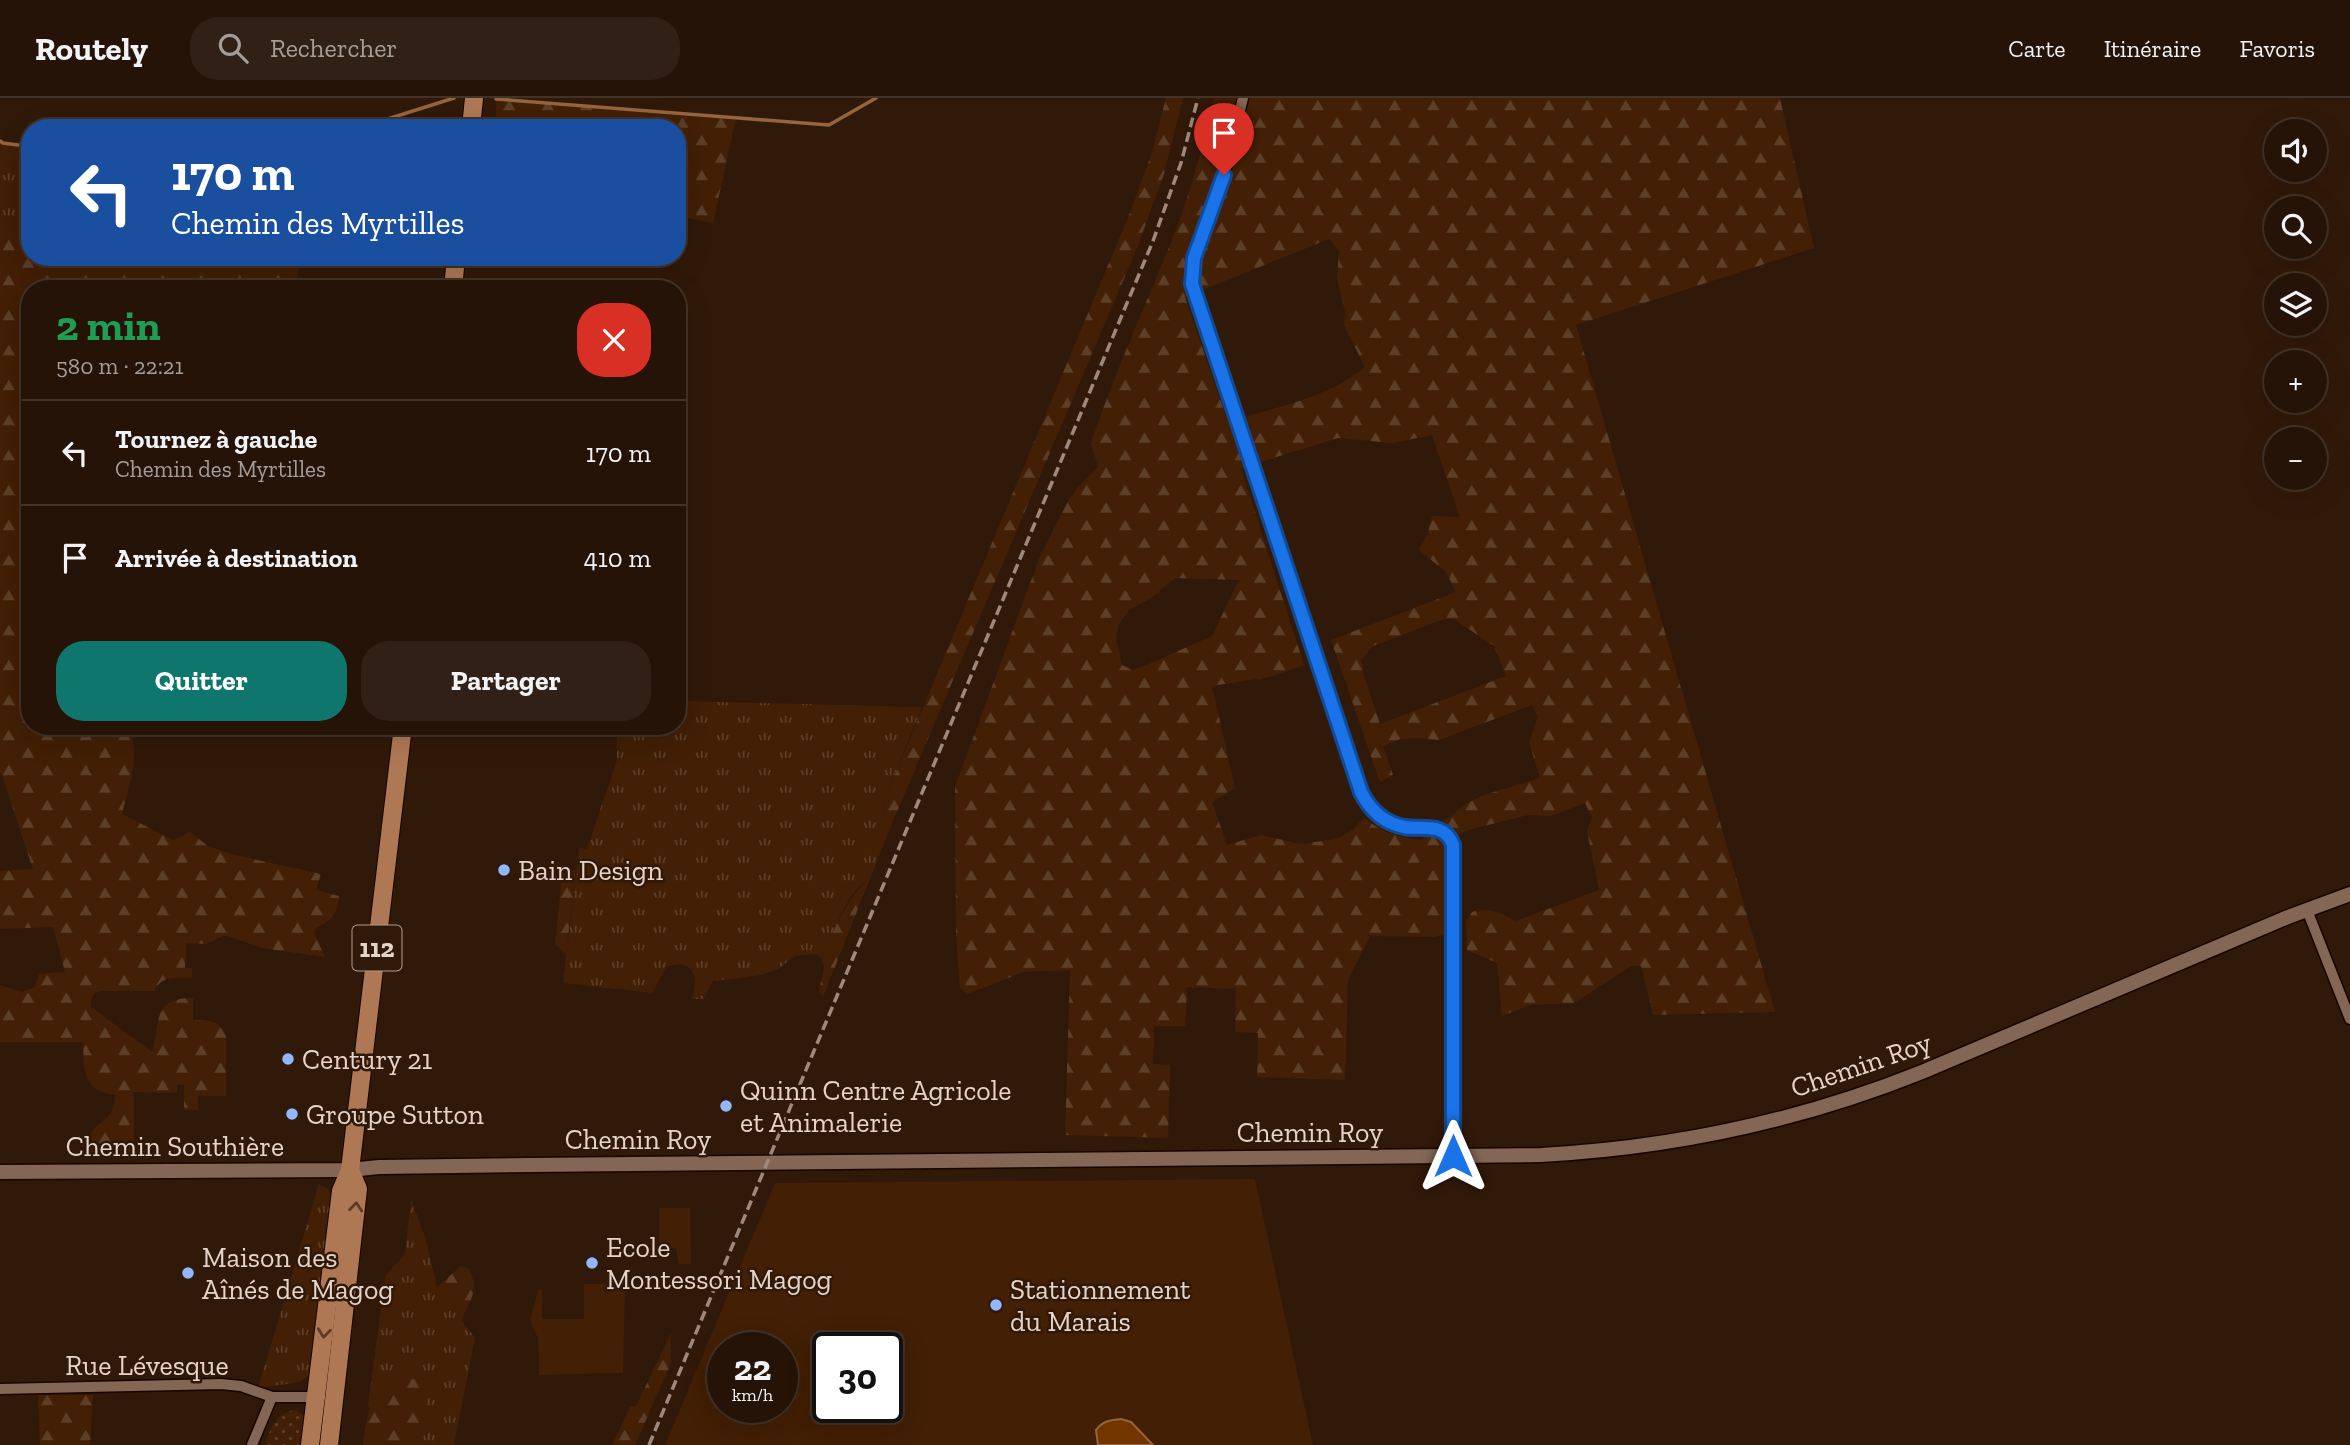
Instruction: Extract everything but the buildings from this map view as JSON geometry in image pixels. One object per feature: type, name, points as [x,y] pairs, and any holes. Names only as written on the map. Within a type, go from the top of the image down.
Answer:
[{"type":"main road","points":[[472,119],[474,98]]},
{"type":"main road","name":"112","points":[[310,1445],[326,1397],[358,1189],[350,1170],[402,735]]},
{"type":"main road","name":"112","points":[[326,1397],[329,1445]]},
{"type":"street","points":[[1243,98],[1224,175],[1194,258],[1192,284],[1361,792],[1371,808],[1386,820],[1404,827],[1441,830],[1447,834],[1453,845],[1453,1156]]},
{"type":"street","name":"Chemin Roy","points":[[350,1170],[379,1167],[530,1165],[1541,1155],[1633,1147],[1722,1133],[1796,1115],[1912,1076],[2350,894]]},
{"type":"street","points":[[2307,910],[2350,1020]]},
{"type":"street","name":"Chemin Southière","points":[[0,1172],[350,1170]]},
{"type":"street","name":"Rue Lévesque","points":[[0,1389],[221,1384],[241,1386],[272,1397],[326,1397]]},
{"type":"street","points":[[252,1445],[272,1397]]},
{"type":"green space","points":[[1166,98],[1183,98],[1164,174],[1137,248],[888,833],[883,803],[1132,208],[1152,152]]},
{"type":"green space","points":[[1214,98],[1780,98],[1814,248],[1576,325],[1775,1012],[1653,1015],[1641,966],[1631,966],[1574,1003],[1530,1005],[1502,1016],[1497,963],[1467,950],[1466,921],[1472,912],[1490,910],[1516,921],[1599,890],[1587,831],[1592,817],[1585,803],[1551,816],[1528,815],[1468,830],[1454,837],[1444,847],[1444,935],[1370,936],[1348,980],[1345,1080],[1257,1077],[1258,1033],[1235,1032],[1236,989],[1187,987],[1185,1026],[1154,1026],[1153,1064],[1170,1065],[1168,1138],[1065,1135],[1070,970],[1023,972],[968,994],[960,988],[956,936],[955,787],[1039,559],[1067,503],[1078,487],[1098,467],[1091,443],[1181,216]],"holes":[[[1329,239],[1339,251],[1337,279],[1345,312],[1344,325],[1365,367],[1317,395],[1228,422],[1185,297]],[[1432,435],[1460,517],[1432,516],[1428,533],[1419,550],[1446,572],[1456,592],[1331,640],[1380,782],[1393,775],[1383,746],[1401,739],[1439,740],[1532,705],[1538,717],[1529,742],[1540,778],[1481,796],[1466,804],[1421,840],[1391,834],[1364,818],[1351,831],[1337,839],[1300,844],[1261,835],[1227,845],[1212,802],[1235,788],[1212,686],[1269,677],[1304,665],[1241,468],[1338,438],[1393,443]],[[1175,578],[1239,580],[1212,636],[1132,670],[1122,665],[1116,637],[1119,624],[1128,611],[1151,598]],[[1444,619],[1454,619],[1494,646],[1506,676],[1380,724],[1361,660],[1373,646]]]},
{"type":"green space","points":[[496,99],[736,118],[713,223],[686,218],[686,119],[496,119]]},
{"type":"green space","points":[[0,141],[21,145],[21,166],[0,157]]},
{"type":"green space","points":[[0,157],[21,166],[21,212],[0,219]]},
{"type":"green space","points":[[21,212],[21,266],[299,266],[297,280],[21,280],[21,735],[131,735],[134,759],[122,814],[173,840],[190,832],[208,846],[235,855],[321,874],[316,890],[339,896],[333,916],[316,928],[314,933],[325,957],[262,948],[225,935],[207,944],[186,943],[185,968],[192,968],[192,978],[165,980],[155,991],[100,991],[93,995],[91,1007],[152,1052],[160,1014],[170,1002],[180,999],[193,998],[193,1020],[216,1024],[226,1035],[226,1096],[198,1096],[198,1110],[184,1110],[184,1084],[177,1085],[177,1093],[134,1092],[134,1157],[83,1157],[92,1132],[111,1112],[115,1095],[104,1093],[91,1084],[85,1070],[83,1042],[0,1042],[0,985],[22,992],[35,987],[39,974],[65,972],[53,927],[0,929],[0,871],[33,869],[0,775],[0,219]]},
{"type":"green space","points":[[686,701],[922,707],[883,803],[888,833],[871,876],[854,892],[843,910],[821,958],[815,954],[795,956],[778,969],[761,975],[713,981],[704,999],[692,999],[694,976],[688,967],[682,965],[666,967],[652,993],[563,983],[579,848],[587,849],[617,760],[617,735],[686,735]]},
{"type":"green space","points":[[576,870],[566,954],[555,944],[562,877],[565,873]]},
{"type":"green space","points":[[871,876],[823,997],[819,991],[824,967],[821,958],[848,904]]},
{"type":"green space","points":[[1255,1179],[1313,1445],[665,1445],[707,1345],[707,1423],[798,1423],[798,1332],[712,1332],[775,1183]]},
{"type":"green space","points":[[319,1184],[328,1189],[332,1198],[311,1373],[300,1382],[258,1388]]},
{"type":"green space","points":[[411,1199],[426,1240],[437,1287],[475,1338],[454,1445],[422,1445],[427,1414],[368,1407],[385,1276],[405,1254]]},
{"type":"green space","points":[[659,1208],[690,1208],[691,1264],[679,1264],[676,1248],[659,1248]]},
{"type":"green space","points":[[461,1266],[468,1268],[474,1288],[461,1320],[437,1287]]},
{"type":"green space","points":[[584,1284],[643,1284],[642,1290],[625,1290],[623,1373],[539,1375],[538,1338],[530,1321],[538,1290],[542,1290],[542,1319],[584,1319]]},
{"type":"green space","points":[[671,1333],[671,1363],[635,1445],[612,1445],[630,1407],[636,1406]]},
{"type":"green space","points":[[421,1378],[427,1403],[422,1445],[363,1445],[371,1406],[382,1389],[404,1380]]},
{"type":"green space","points":[[38,1395],[93,1395],[90,1445],[40,1445]]},
{"type":"green space","points":[[295,1410],[305,1416],[302,1445],[265,1445],[278,1418]]},
{"type":"shaded area","points":[[1121,1419],[1131,1422],[1153,1445],[1098,1445],[1098,1427]]},
{"type":"waterway","points":[[388,119],[454,98]]},
{"type":"waterway","points":[[496,99],[829,125],[876,98]]},
{"type":"waterway","points":[[0,141],[21,145]]},
{"type":"railway","points":[[649,1445],[1153,241],[1181,163],[1198,98]]},
{"type":"place","name":"Bain Design","points":[[504,870]]},
{"type":"place","name":"Century 21","points":[[288,1059]]},
{"type":"place","name":"Quinn Centre Agricole et Animalerie","points":[[726,1106]]},
{"type":"place","name":"Groupe Sutton","points":[[292,1114]]},
{"type":"place","name":"Ecole Montessori Magog","points":[[592,1263]]},
{"type":"place","name":"Maison des Aînés de Magog","points":[[188,1273]]},
{"type":"place","name":"Stationnement du Marais","points":[[996,1305]]},
{"type":"route","points":[[1224,175],[1194,258],[1192,284],[1361,792],[1371,808],[1386,820],[1404,827],[1441,830],[1451,839],[1453,845],[1453,1156]]}]
